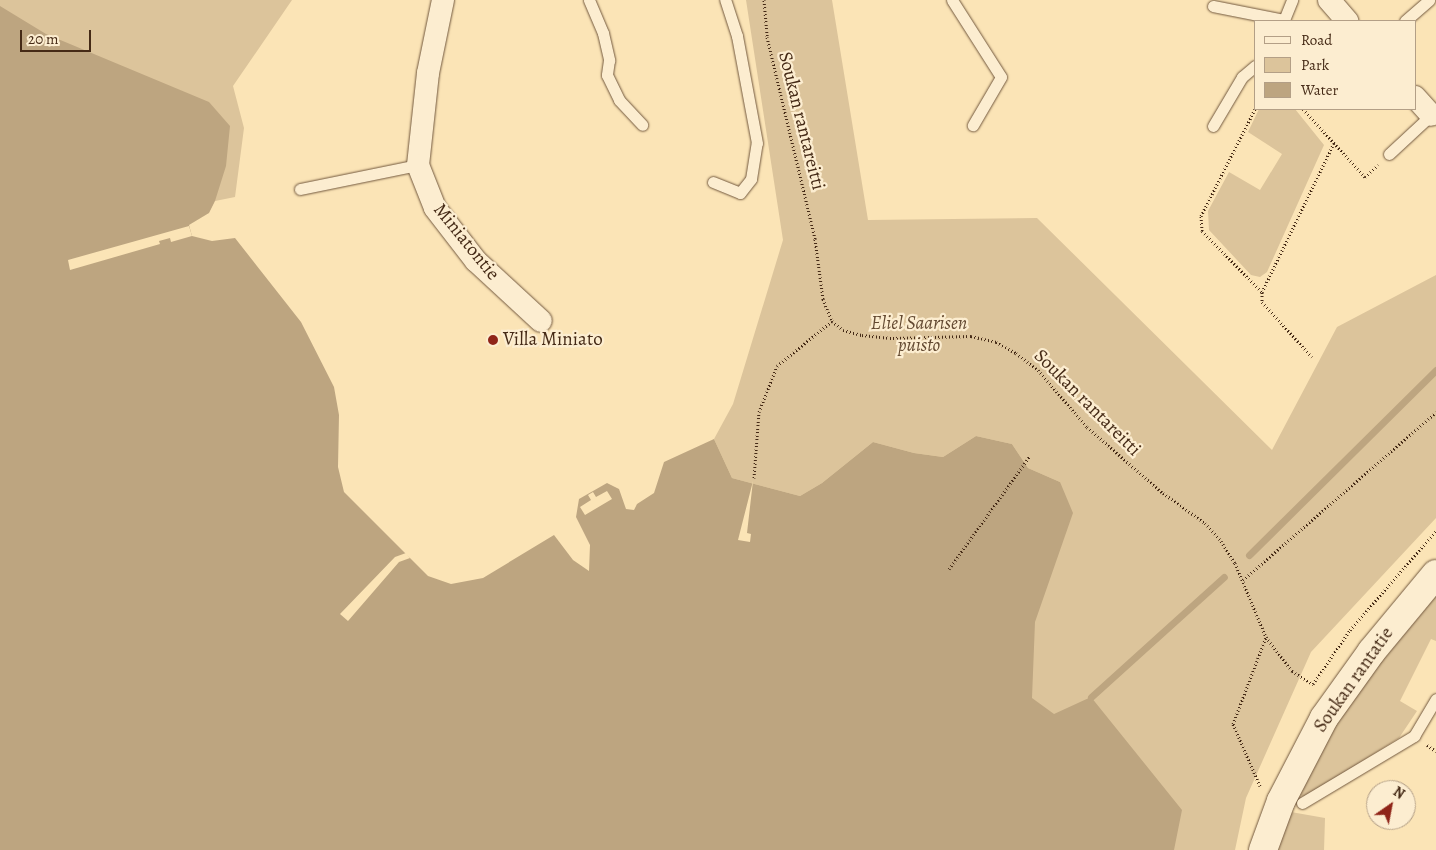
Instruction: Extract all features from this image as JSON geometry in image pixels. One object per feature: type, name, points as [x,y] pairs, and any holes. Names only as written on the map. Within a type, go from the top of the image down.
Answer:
[{"type":"street","name":"Miniatontie","points":[[443,0],[428,72],[418,165],[435,208],[476,261],[541,321]]},
{"type":"street","points":[[1329,0],[1346,20]]},
{"type":"street","points":[[1416,98],[1430,115]]},
{"type":"street","name":"Soukan rantatie","points":[[1263,850],[1282,801],[1324,718],[1372,651],[1436,574]]},
{"type":"lane","points":[[589,0],[603,33],[609,60],[607,75],[619,100],[642,124]]},
{"type":"lane","points":[[713,182],[740,193],[751,179],[757,143],[737,36],[724,0]]},
{"type":"lane","points":[[952,0],[1002,77],[973,125]]},
{"type":"lane","points":[[1213,6],[1283,20],[1292,0]]},
{"type":"lane","points":[[1406,20],[1429,0]]},
{"type":"lane","points":[[1213,126],[1242,77],[1254,67]]},
{"type":"lane","points":[[1389,154],[1430,115]]},
{"type":"lane","points":[[300,189],[418,165]]},
{"type":"lane","points":[[1302,803],[1414,736],[1436,699]]},
{"type":"path","name":"Soukan rantareitti","points":[[764,0],[767,38],[815,239],[823,299],[832,322],[843,330],[862,335],[971,336],[996,342],[1016,353],[1038,370],[1108,447],[1204,523],[1221,540],[1243,580],[1266,637],[1292,671],[1313,684],[1350,630],[1436,531]]},
{"type":"path","points":[[1254,110],[1201,216],[1202,231],[1262,292]]},
{"type":"path","points":[[1304,110],[1364,177],[1389,154]]},
{"type":"path","points":[[1312,357],[1262,302],[1262,292],[1334,143]]},
{"type":"path","points":[[754,478],[759,412],[777,366],[832,322]]},
{"type":"path","points":[[1243,580],[1436,412]]},
{"type":"path","points":[[949,569],[1030,456]]},
{"type":"path","points":[[1261,790],[1233,724],[1266,637]]},
{"type":"green space","points":[[0,0],[292,0],[233,86],[244,128],[235,197],[215,201],[192,167],[0,189]]},
{"type":"green space","name":"Eliel Saarisen puisto","points":[[746,0],[832,0],[868,220],[1037,218],[1272,450],[1337,327],[1436,275],[1436,518],[1311,652],[1246,798],[1235,850],[907,850],[1060,482],[1028,468],[1012,444],[976,436],[943,457],[914,453],[873,442],[822,483],[800,496],[732,478],[714,439],[733,404],[783,240]]},
{"type":"green space","points":[[1259,110],[1296,110],[1324,145],[1267,272],[1260,277],[1251,275],[1209,230],[1208,211],[1229,172],[1260,190],[1282,154],[1248,132]]},
{"type":"green space","points":[[1436,591],[1436,641],[1431,639],[1400,701],[1417,711],[1399,738],[1305,797],[1298,794],[1326,737],[1363,682]]},
{"type":"green space","points":[[1291,812],[1325,818],[1324,850],[1278,850]]},
{"type":"water","points":[[0,6],[46,34],[209,102],[230,126],[226,166],[215,201],[209,213],[189,225],[192,236],[212,241],[235,238],[301,322],[334,387],[339,415],[338,467],[344,492],[428,576],[451,584],[483,578],[554,535],[573,560],[589,571],[590,545],[576,517],[579,499],[607,483],[619,489],[626,509],[634,510],[637,504],[654,493],[664,462],[714,439],[732,478],[800,496],[822,483],[873,442],[914,453],[943,457],[976,436],[1012,444],[1028,468],[1060,482],[1073,513],[1035,622],[1032,698],[1054,714],[1091,697],[1182,810],[1174,850],[0,850]]},
{"type":"pier","points":[[189,226],[192,236],[171,242],[170,238],[159,241],[160,244],[70,270],[68,260]]},
{"type":"pier","points":[[753,481],[747,533],[751,534],[750,542],[738,540]]},
{"type":"pier","points":[[607,491],[612,499],[585,515],[580,507],[591,500],[588,495],[593,492],[596,497]]},
{"type":"pier","points":[[406,553],[410,558],[399,562],[348,621],[340,614],[395,557]]},
{"type":"waterway","points":[[1249,555],[1436,370]]},
{"type":"waterway","points":[[1091,697],[1224,577]]},
{"type":"place","name":"Villa Miniato","points":[[493,340]]}]
